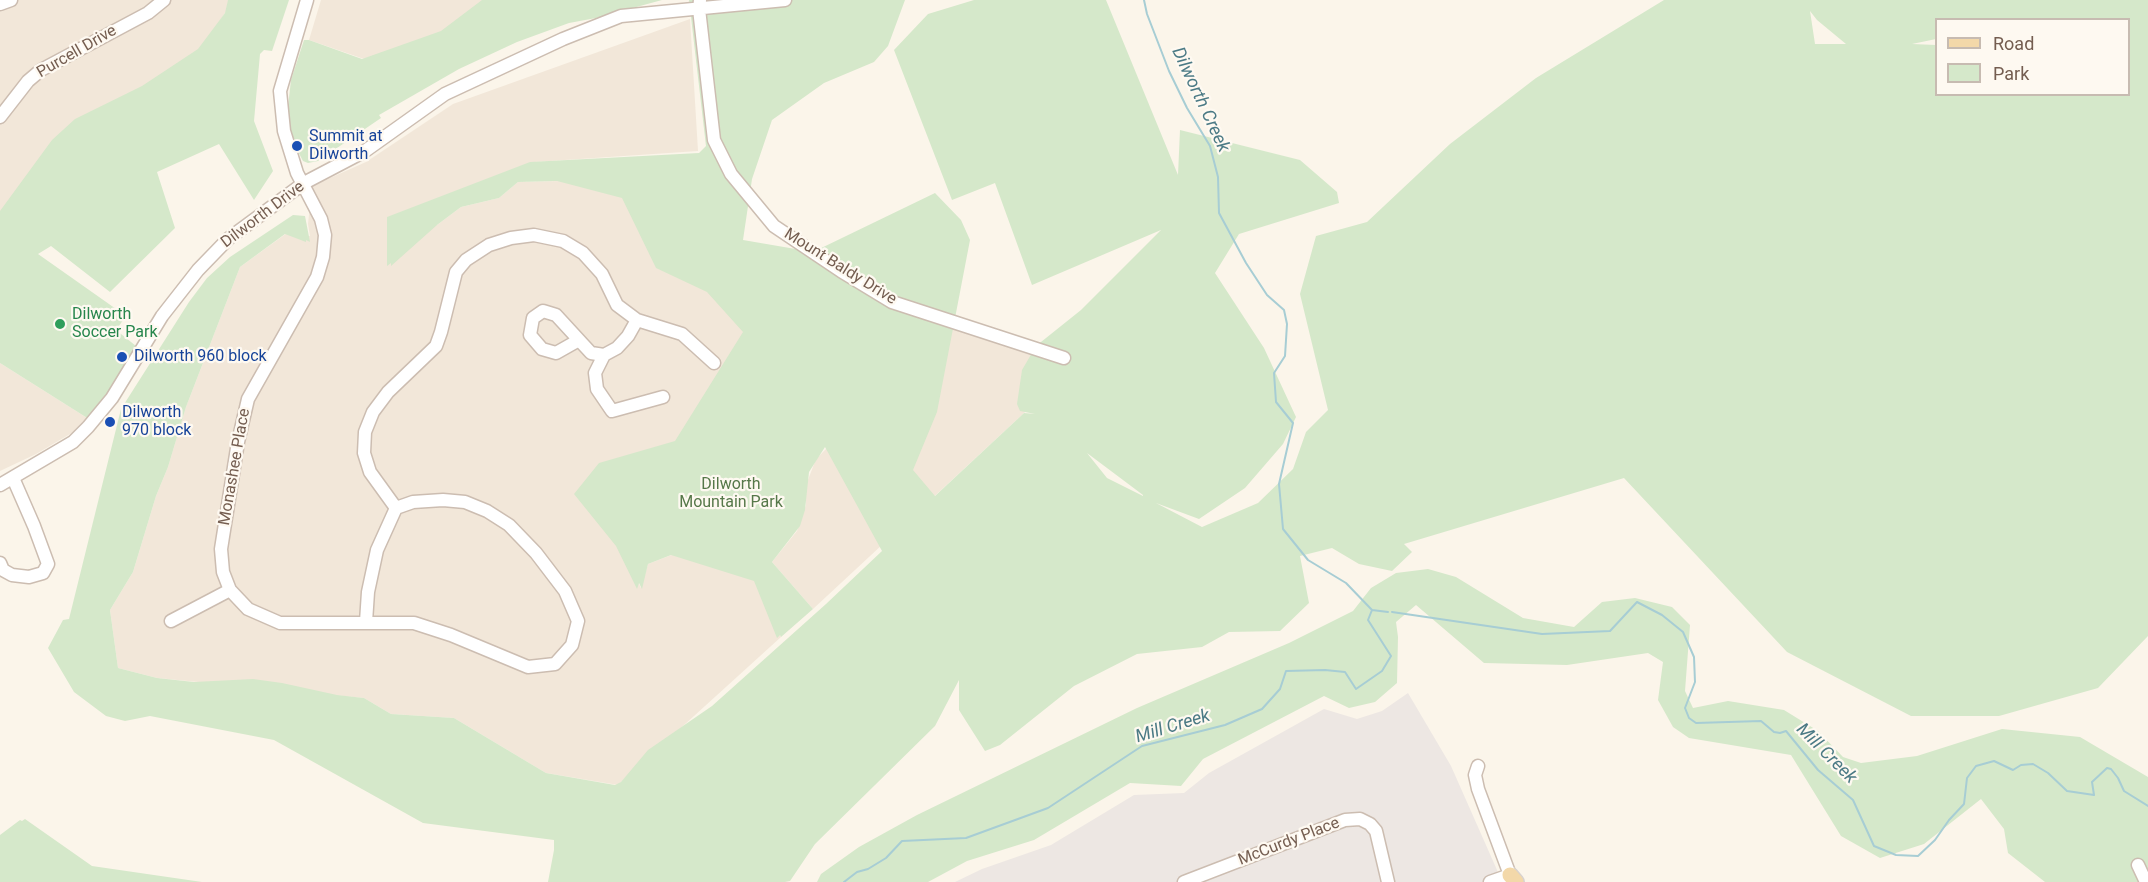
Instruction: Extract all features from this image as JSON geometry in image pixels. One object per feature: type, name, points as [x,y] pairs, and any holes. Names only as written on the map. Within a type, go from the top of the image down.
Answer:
[{"type":"street","points":[[0,4],[11,0]]},
{"type":"street","name":"Purcell Drive","points":[[0,117],[28,81],[41,70],[148,13],[164,0]]},
{"type":"street","name":"Monashee Place","points":[[230,590],[223,572],[221,549],[238,442],[248,399],[317,277],[323,257],[325,235],[321,219],[297,173],[284,131],[280,91],[307,0]]},
{"type":"street","name":"Dilworth Drive","points":[[0,485],[73,442],[88,427],[112,398],[162,316],[198,270],[228,239],[304,183],[365,151],[445,94],[563,39],[621,16],[700,4],[785,0]]},
{"type":"street","name":"Mount Baldy Drive","points":[[700,4],[714,140],[731,174],[774,226],[892,302],[1064,358]]},
{"type":"street","points":[[396,508],[369,472],[364,453],[365,432],[373,412],[387,392],[436,346],[456,272],[466,260],[489,246],[511,238],[534,235],[563,241],[583,252],[602,274],[617,304],[637,320],[682,334],[714,363]]},
{"type":"street","points":[[637,320],[628,336],[617,348],[604,355],[594,373],[597,389],[612,411],[663,398]]},
{"type":"street","points":[[579,340],[591,353],[604,355]]},
{"type":"street","points":[[1,568],[12,575],[29,577],[43,573],[48,564],[13,478]]},
{"type":"street","points":[[171,621],[230,590],[248,609],[280,623],[414,623],[451,635],[528,667],[555,664],[572,645],[578,621],[564,591],[536,553],[509,525],[487,511],[465,502],[442,500],[413,502],[396,508],[377,550],[368,592],[366,622]]},
{"type":"street","points":[[1478,766],[1476,775],[1478,789],[1512,880],[1490,882]]},
{"type":"street","name":"McCurdy Place","points":[[1184,882],[1346,820],[1360,819],[1370,824],[1376,831],[1388,882]]},
{"type":"street","points":[[2138,866],[2146,882]]},
{"type":"shaded area","points":[[0,0],[233,0],[203,49],[0,213]]},
{"type":"shaded area","points":[[321,0],[486,0],[445,31],[364,59],[309,40]]},
{"type":"shaded area","points":[[690,19],[698,151],[535,162],[392,217],[437,225],[461,207],[499,198],[518,182],[561,181],[627,198],[747,332],[621,546],[641,588],[648,564],[674,554],[758,581],[781,637],[618,785],[546,773],[454,718],[391,714],[364,698],[157,678],[118,668],[110,610],[133,572],[186,407],[240,267],[287,233],[310,236],[308,224],[312,186],[366,162],[453,104]]},
{"type":"shaded area","points":[[826,270],[1053,358],[1038,400],[813,609],[772,562],[797,531],[806,505],[806,485],[816,459],[855,420]]},
{"type":"shaded area","points":[[0,363],[92,421],[36,454],[0,471]]},
{"type":"shaded area","points":[[1408,693],[1451,766],[1497,870],[1499,882],[955,882],[982,869],[1051,845],[1134,795],[1184,793],[1209,773],[1324,709],[1357,719],[1382,711]]},
{"type":"green space","points":[[228,0],[289,0],[272,51],[264,50],[260,54],[254,121],[273,171],[254,200],[219,144],[157,172],[175,228],[110,292],[51,246],[38,254],[126,316],[116,330],[141,350],[92,421],[0,363],[0,211],[52,140],[75,119],[142,86],[198,49],[225,13]]},
{"type":"green space","points":[[482,0],[662,0],[569,23],[517,42],[459,69],[379,115],[381,118],[318,161],[308,163],[303,161],[292,140],[287,116],[291,80],[304,40],[362,59],[441,31]]},
{"type":"green space","name":"Dilworth Mountain Park","points":[[689,0],[905,0],[888,46],[874,62],[824,83],[772,120],[752,179],[743,240],[813,252],[935,193],[961,220],[970,240],[937,412],[913,470],[935,496],[1024,413],[1035,414],[1020,411],[1017,404],[1022,370],[1036,346],[1081,310],[1161,230],[1032,285],[995,183],[952,200],[894,50],[928,14],[974,0],[1106,0],[1178,175],[1180,130],[1300,160],[1337,192],[1339,203],[1239,234],[1215,273],[1264,348],[1296,417],[1283,444],[1245,488],[1199,519],[1156,503],[1202,527],[1258,503],[1293,469],[1306,432],[1328,410],[1300,294],[1316,236],[1367,222],[1450,144],[1536,78],[1664,0],[2148,0],[2148,636],[2098,688],[1999,716],[1911,716],[1787,652],[1624,478],[1404,544],[1412,552],[1392,571],[1359,564],[1332,548],[1300,556],[1309,603],[1280,631],[1229,632],[1202,647],[1137,654],[1074,686],[1000,745],[985,751],[959,710],[959,680],[935,726],[815,844],[790,881],[785,882],[548,882],[554,840],[423,823],[274,740],[150,716],[125,721],[106,716],[74,692],[48,648],[63,620],[69,619],[121,409],[189,302],[207,278],[230,257],[293,215],[305,216],[310,242],[285,234],[240,267],[186,407],[133,572],[110,610],[118,668],[157,678],[194,682],[253,679],[282,683],[337,695],[364,698],[391,714],[454,718],[546,773],[615,785],[621,782],[648,750],[712,706],[882,551],[825,447],[809,472],[805,510],[800,526],[772,562],[813,609],[777,638],[754,581],[671,555],[648,564],[642,589],[639,583],[637,589],[616,546],[574,494],[599,463],[675,441],[743,332],[707,292],[656,268],[622,198],[557,181],[518,182],[499,198],[461,207],[391,266],[391,263],[387,266],[387,217],[530,162],[699,153],[706,146]],"holes":[[[1810,11],[1817,20],[1846,44],[1815,44]],[[1087,453],[1143,495],[1143,496],[1107,478]]]},
{"type":"green space","points":[[1428,569],[1456,577],[1523,618],[1574,627],[1602,602],[1635,598],[1672,607],[1690,625],[1685,691],[1693,708],[1728,701],[1784,710],[1818,731],[1843,757],[1861,763],[1917,756],[2002,729],[2080,737],[2148,777],[2148,882],[2045,882],[2008,853],[2004,829],[1981,799],[1924,844],[1880,858],[1841,836],[1791,755],[1689,738],[1673,727],[1658,700],[1663,662],[1648,653],[1567,665],[1484,663],[1416,605],[1396,622],[1397,683],[1375,702],[1349,708],[1324,696],[1203,759],[1181,786],[1130,783],[1034,840],[967,861],[928,882],[817,882],[821,874],[859,847],[917,815],[1137,708],[1289,643],[1353,611],[1371,588],[1396,573]]},
{"type":"green space","points":[[25,819],[92,866],[202,882],[0,882],[0,835],[20,820]]},
{"type":"waterway","name":"Dilworth Creek","points":[[1144,0],[1147,14],[1169,71],[1187,108],[1210,146],[1218,177],[1219,213],[1246,263],[1267,295],[1284,310],[1287,324],[1285,356],[1274,373],[1276,402],[1293,423],[1279,484],[1283,529],[1308,560],[1346,583],[1372,610]]},
{"type":"waterway","name":"Mill Creek","points":[[1392,612],[1542,634],[1610,631],[1637,602],[1662,615],[1683,632],[1694,657],[1695,682],[1685,708],[1689,718],[1696,723],[1761,721],[1774,732],[1786,731],[1818,770],[1853,800],[1874,846],[1896,855],[1918,856],[1935,840],[1964,804],[1967,778],[1976,766],[1994,761],[2013,770],[2021,765],[2033,764],[2048,773],[2067,791],[2094,795],[2092,782],[2107,768],[2111,769],[2124,791],[2148,806]]},
{"type":"waterway","name":"Mill Creek","points":[[844,882],[857,872],[868,869],[886,858],[902,841],[966,838],[1048,808],[1142,746],[1225,725],[1262,709],[1280,689],[1286,671],[1345,672],[1356,689],[1382,671],[1391,656],[1368,620],[1372,610],[1388,612]]},
{"type":"place","name":"Summit at Dilworth","points":[[297,146]]},
{"type":"place","name":"Dilworth Soccer Park","points":[[60,324]]},
{"type":"place","name":"Dilworth 960 block","points":[[122,357]]},
{"type":"place","name":"Dilworth 970 block","points":[[110,422]]}]
